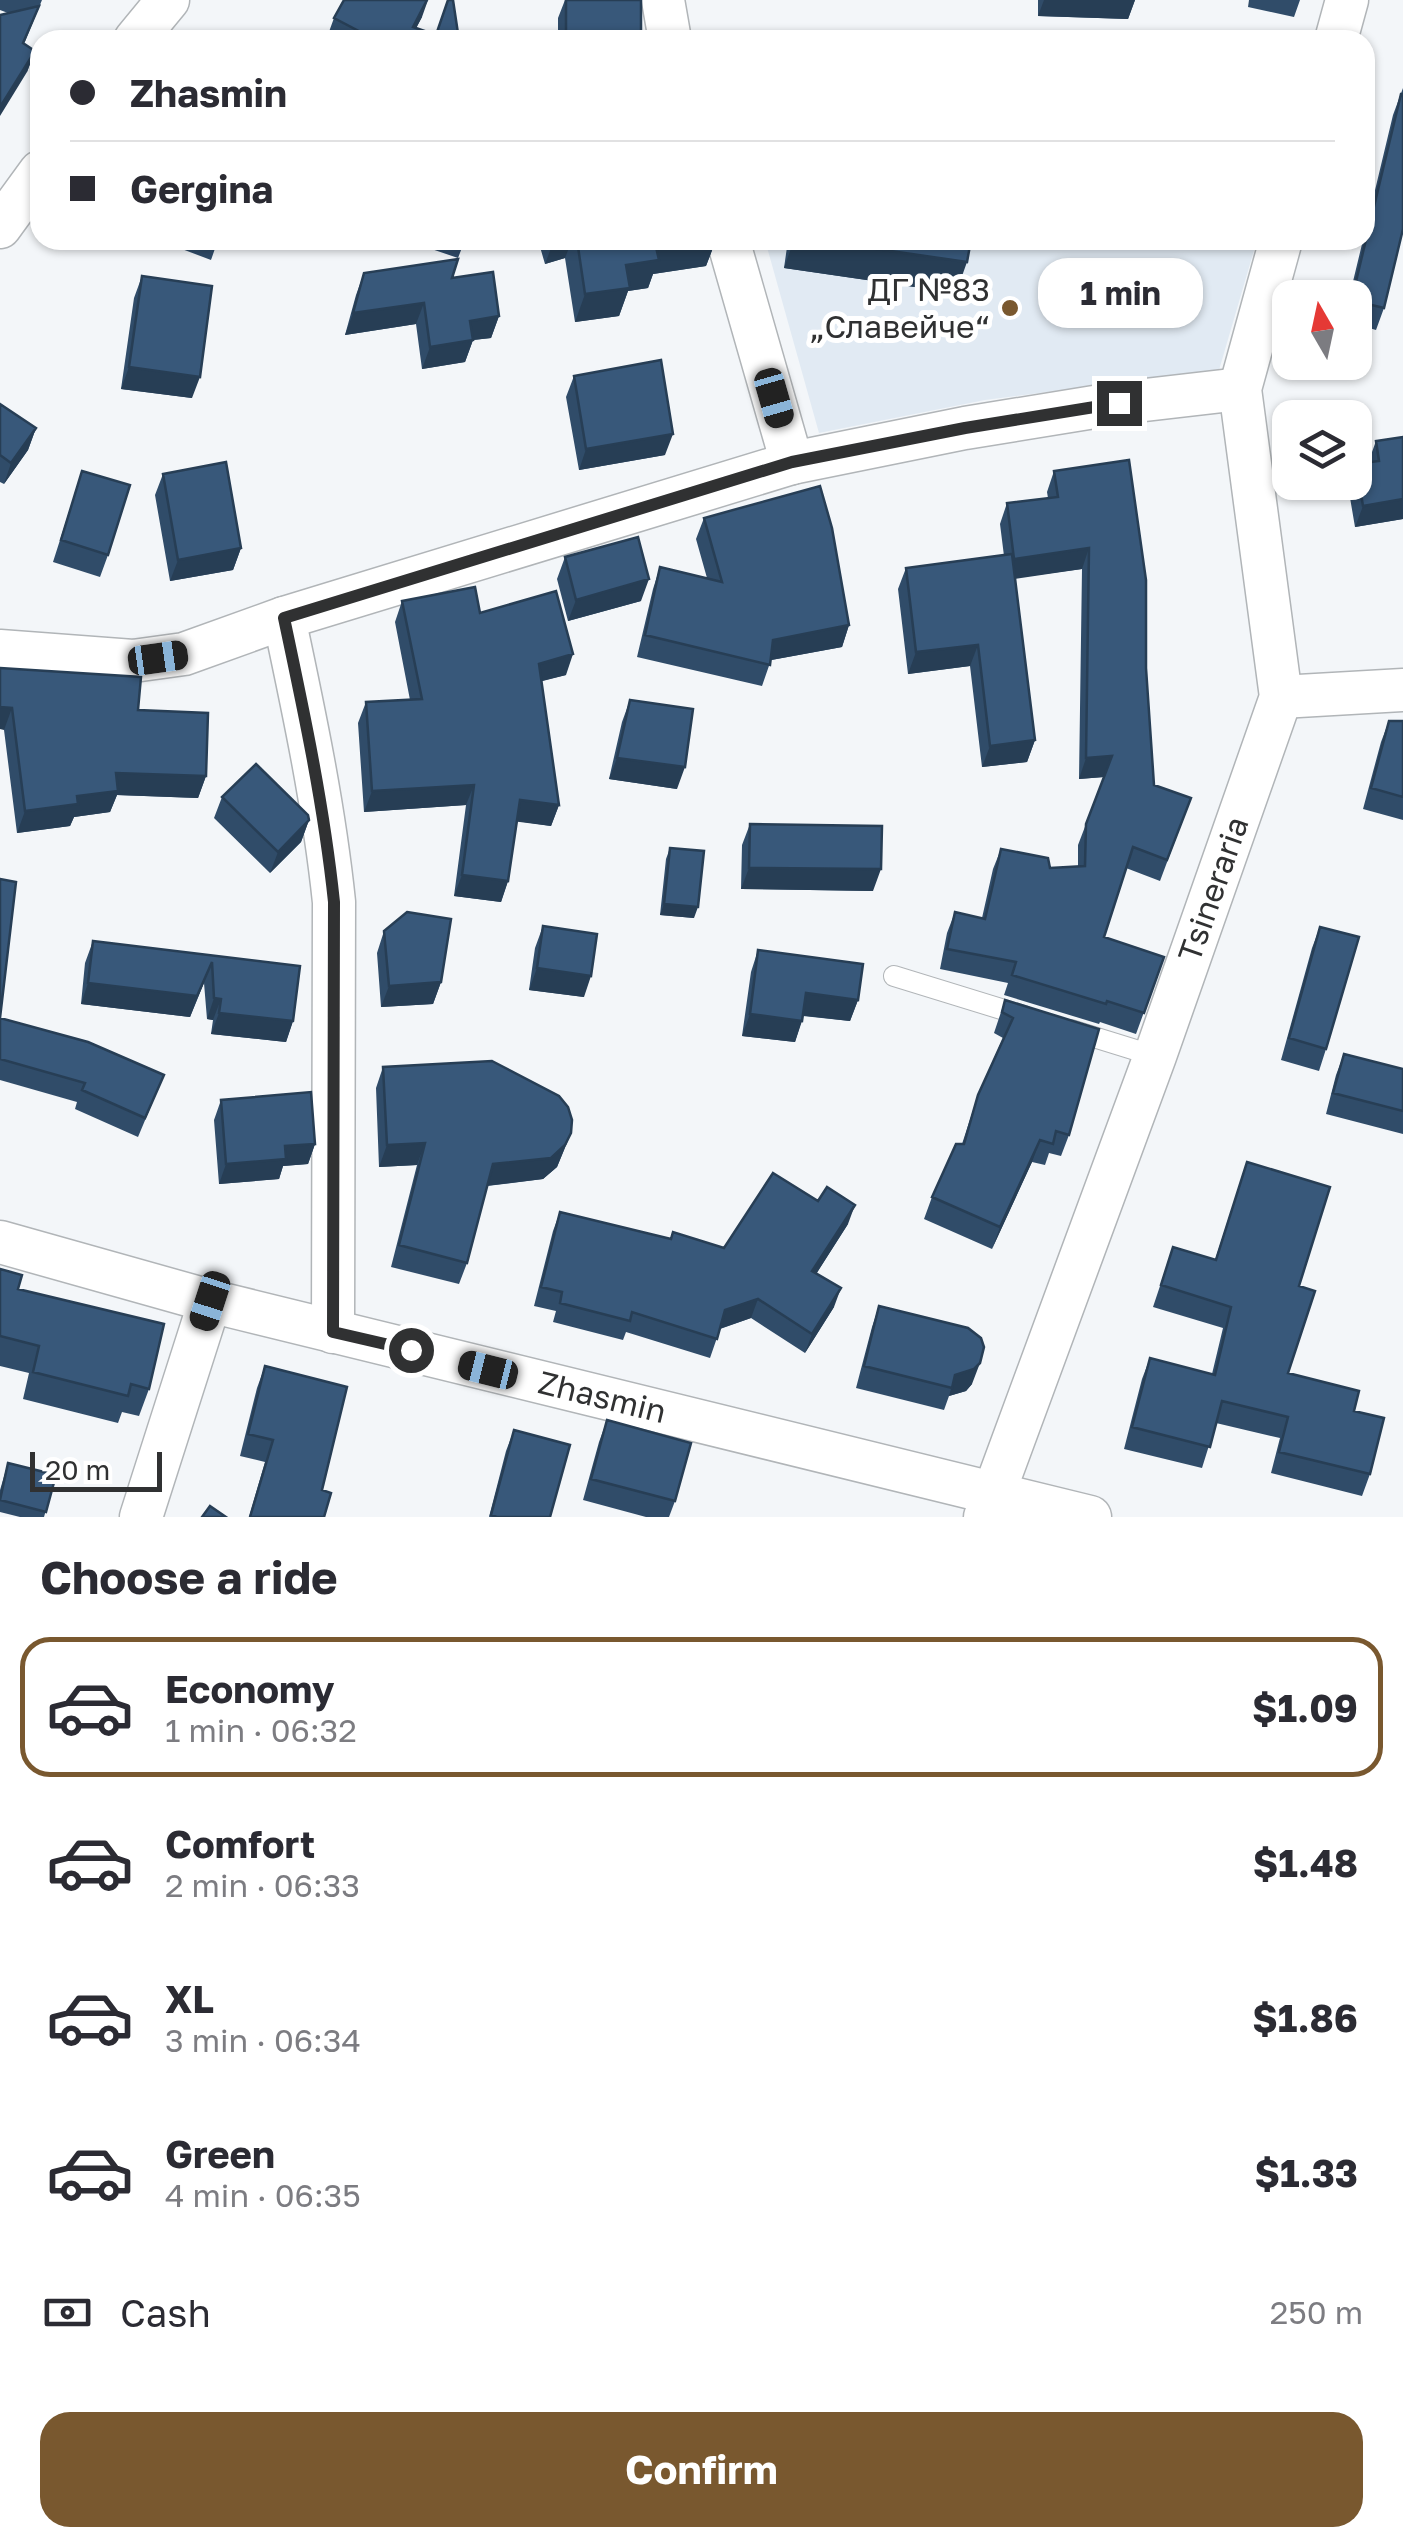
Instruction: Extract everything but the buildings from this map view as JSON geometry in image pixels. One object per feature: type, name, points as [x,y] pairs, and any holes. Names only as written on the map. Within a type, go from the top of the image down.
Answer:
[{"type":"street","points":[[143,30],[168,0]]},
{"type":"street","points":[[663,0],[668,30]]},
{"type":"street","points":[[1338,30],[1346,0]]},
{"type":"street","points":[[0,227],[30,186]]},
{"type":"street","points":[[731,250],[792,462]]},
{"type":"street","name":"Tsineraria","points":[[989,1505],[1155,1056],[1281,696],[1240,389],[1278,250]]},
{"type":"street","points":[[0,651],[132,662],[184,654],[284,618],[792,462],[965,428],[1119,403],[1240,389]]},
{"type":"street","points":[[284,618],[325,826],[334,902],[333,1332]]},
{"type":"street","points":[[1281,696],[1403,690]]},
{"type":"street","name":"Zhasmin","points":[[0,1242],[210,1301],[989,1505],[1090,1517]]},
{"type":"street","points":[[141,1517],[210,1301]]},
{"type":"lane","points":[[894,976],[1155,1056]]},
{"type":"shaded area","name":"ДГ №83 „Славейче“","points":[[768,250],[1254,250],[1217,377],[1135,381],[985,400],[819,433]]},
{"type":"place","name":"ДГ №83 „Славейче“","points":[[1010,308]]},
{"type":"route","points":[[411,1350],[333,1332],[334,902],[328,844],[284,618],[792,462],[1119,403]]}]
